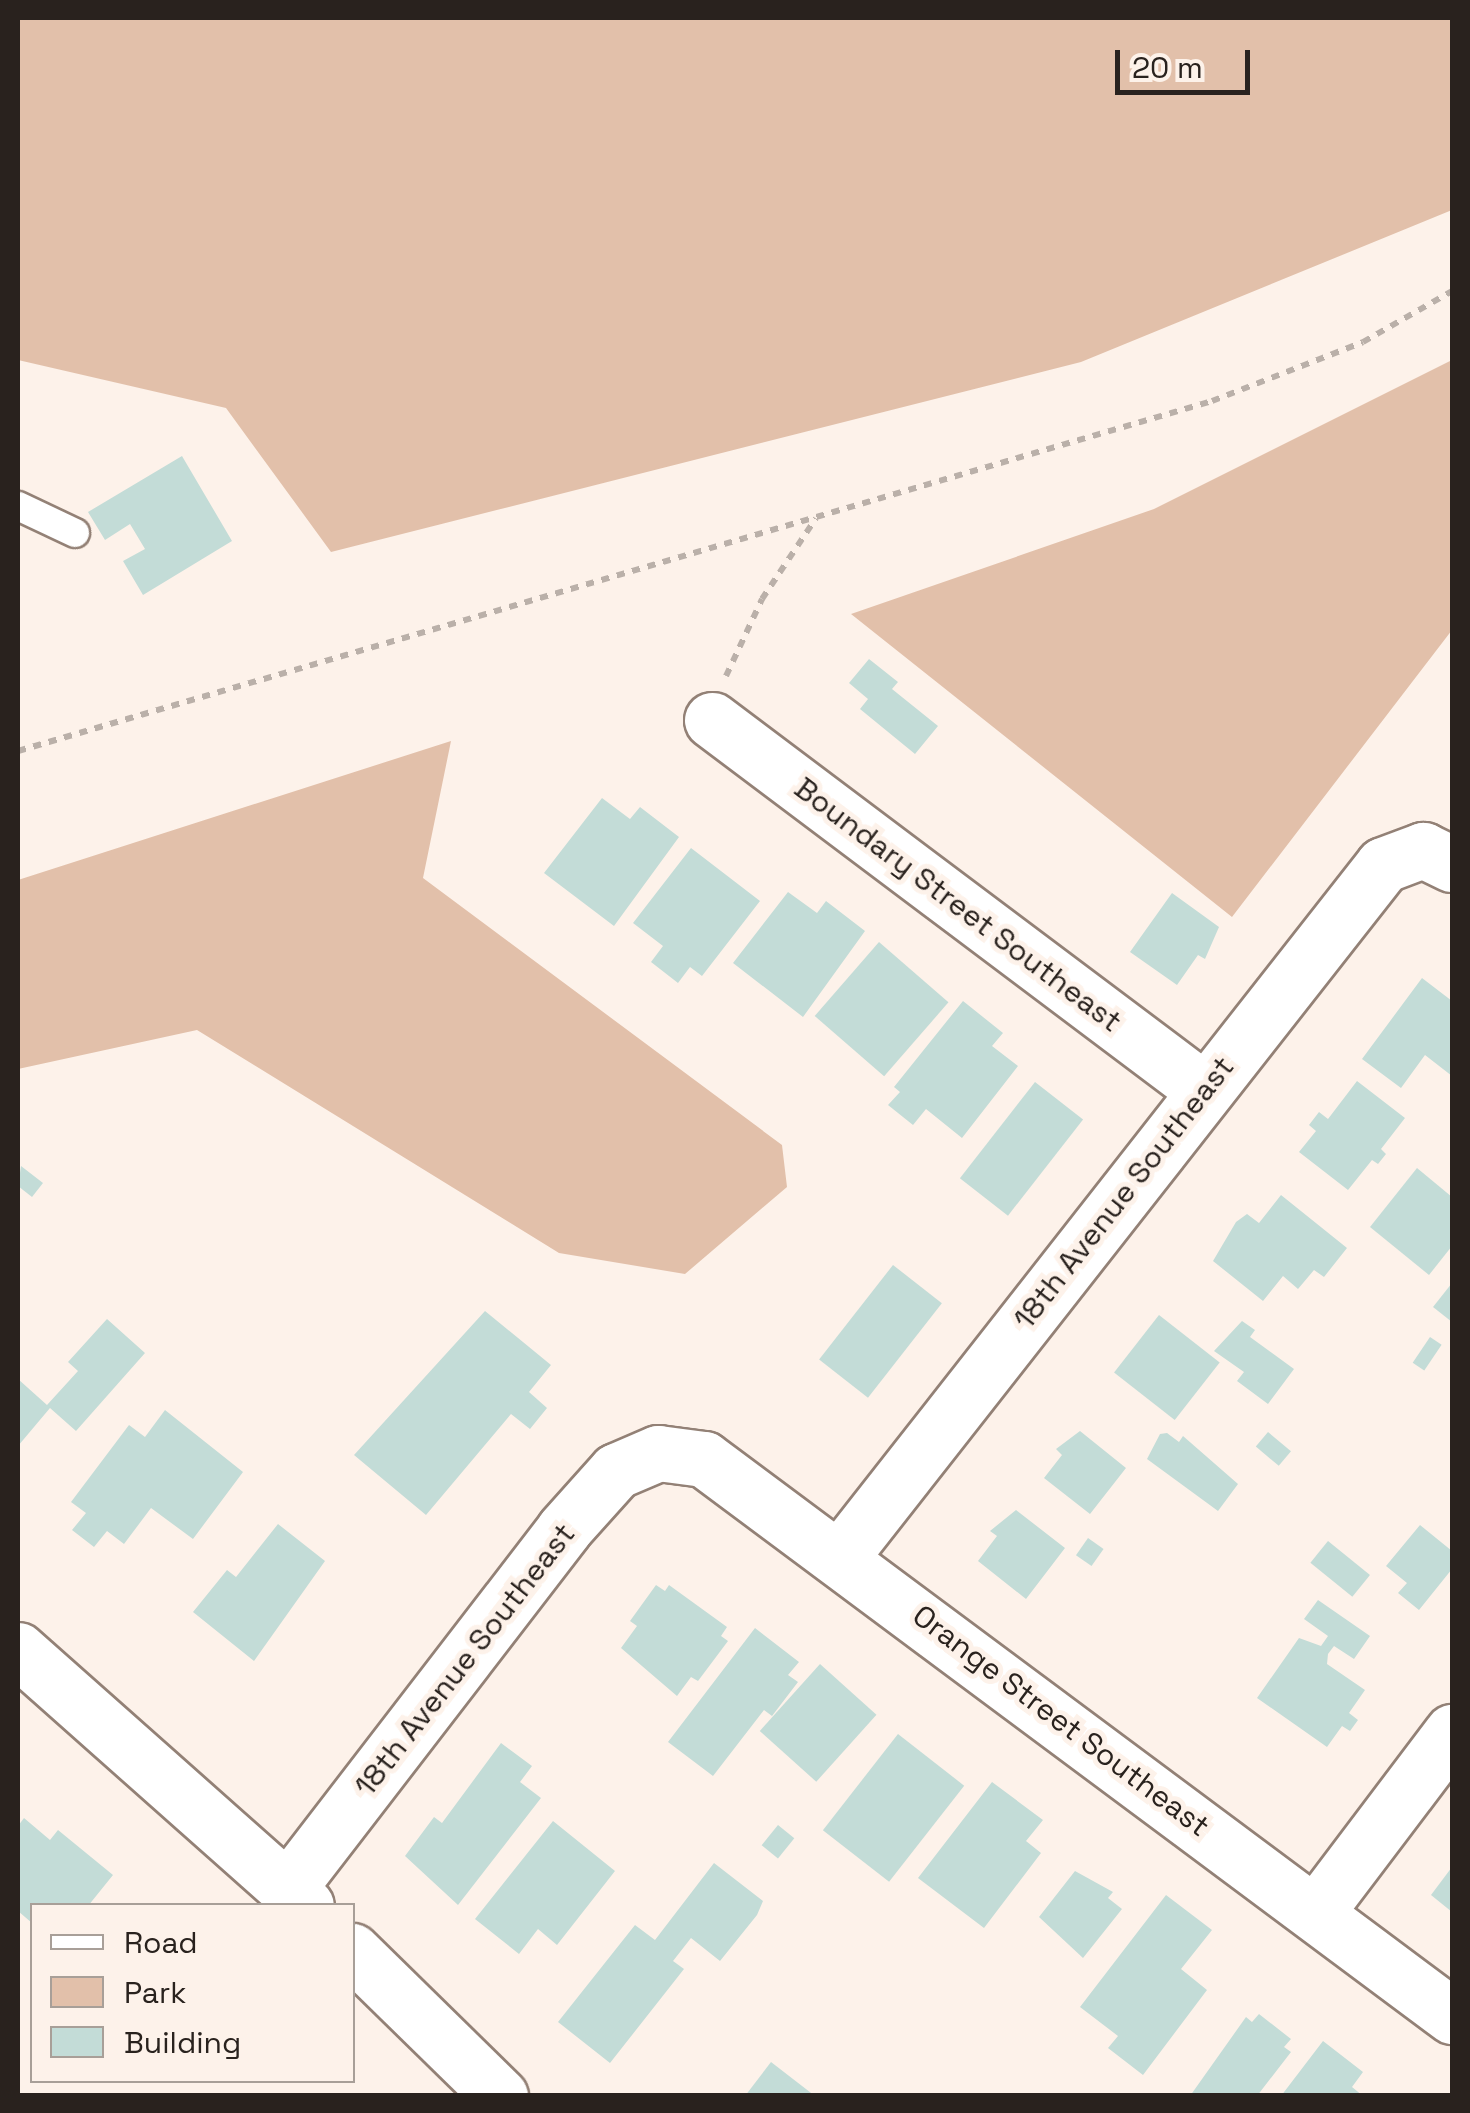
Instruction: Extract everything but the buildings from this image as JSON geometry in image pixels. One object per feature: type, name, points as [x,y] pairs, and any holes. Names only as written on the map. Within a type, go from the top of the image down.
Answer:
[{"type":"street","name":"Boundary Street Southeast","points":[[712,720],[1204,1090]]},
{"type":"street","name":"18th Avenue Southeast","points":[[841,1556],[1383,865],[1438,857]]},
{"type":"street","name":"18th Avenue Southeast","points":[[297,1896],[564,1529],[616,1470],[658,1453]]},
{"type":"street","name":"Orange Street Southeast","points":[[658,1453],[704,1459],[841,1556],[1452,2016]]},
{"type":"street","points":[[18,1650],[297,1896]]},
{"type":"street","points":[[1316,1912],[1452,1732]]},
{"type":"street","points":[[355,1954],[500,2096]]},
{"type":"lane","points":[[18,506],[75,533]]},
{"type":"path","points":[[18,751],[1212,400],[1363,342],[1452,291]]},
{"type":"path","points":[[712,720],[754,614],[817,516]]},
{"type":"green space","points":[[18,18],[1452,18],[1452,210],[1081,362],[331,552],[226,408],[18,360]]},
{"type":"green space","points":[[1452,360],[1452,630],[1232,917],[851,614],[1154,509]]},
{"type":"green space","points":[[451,741],[423,878],[782,1145],[787,1187],[685,1274],[559,1253],[197,1030],[18,1069],[18,880]]}]
